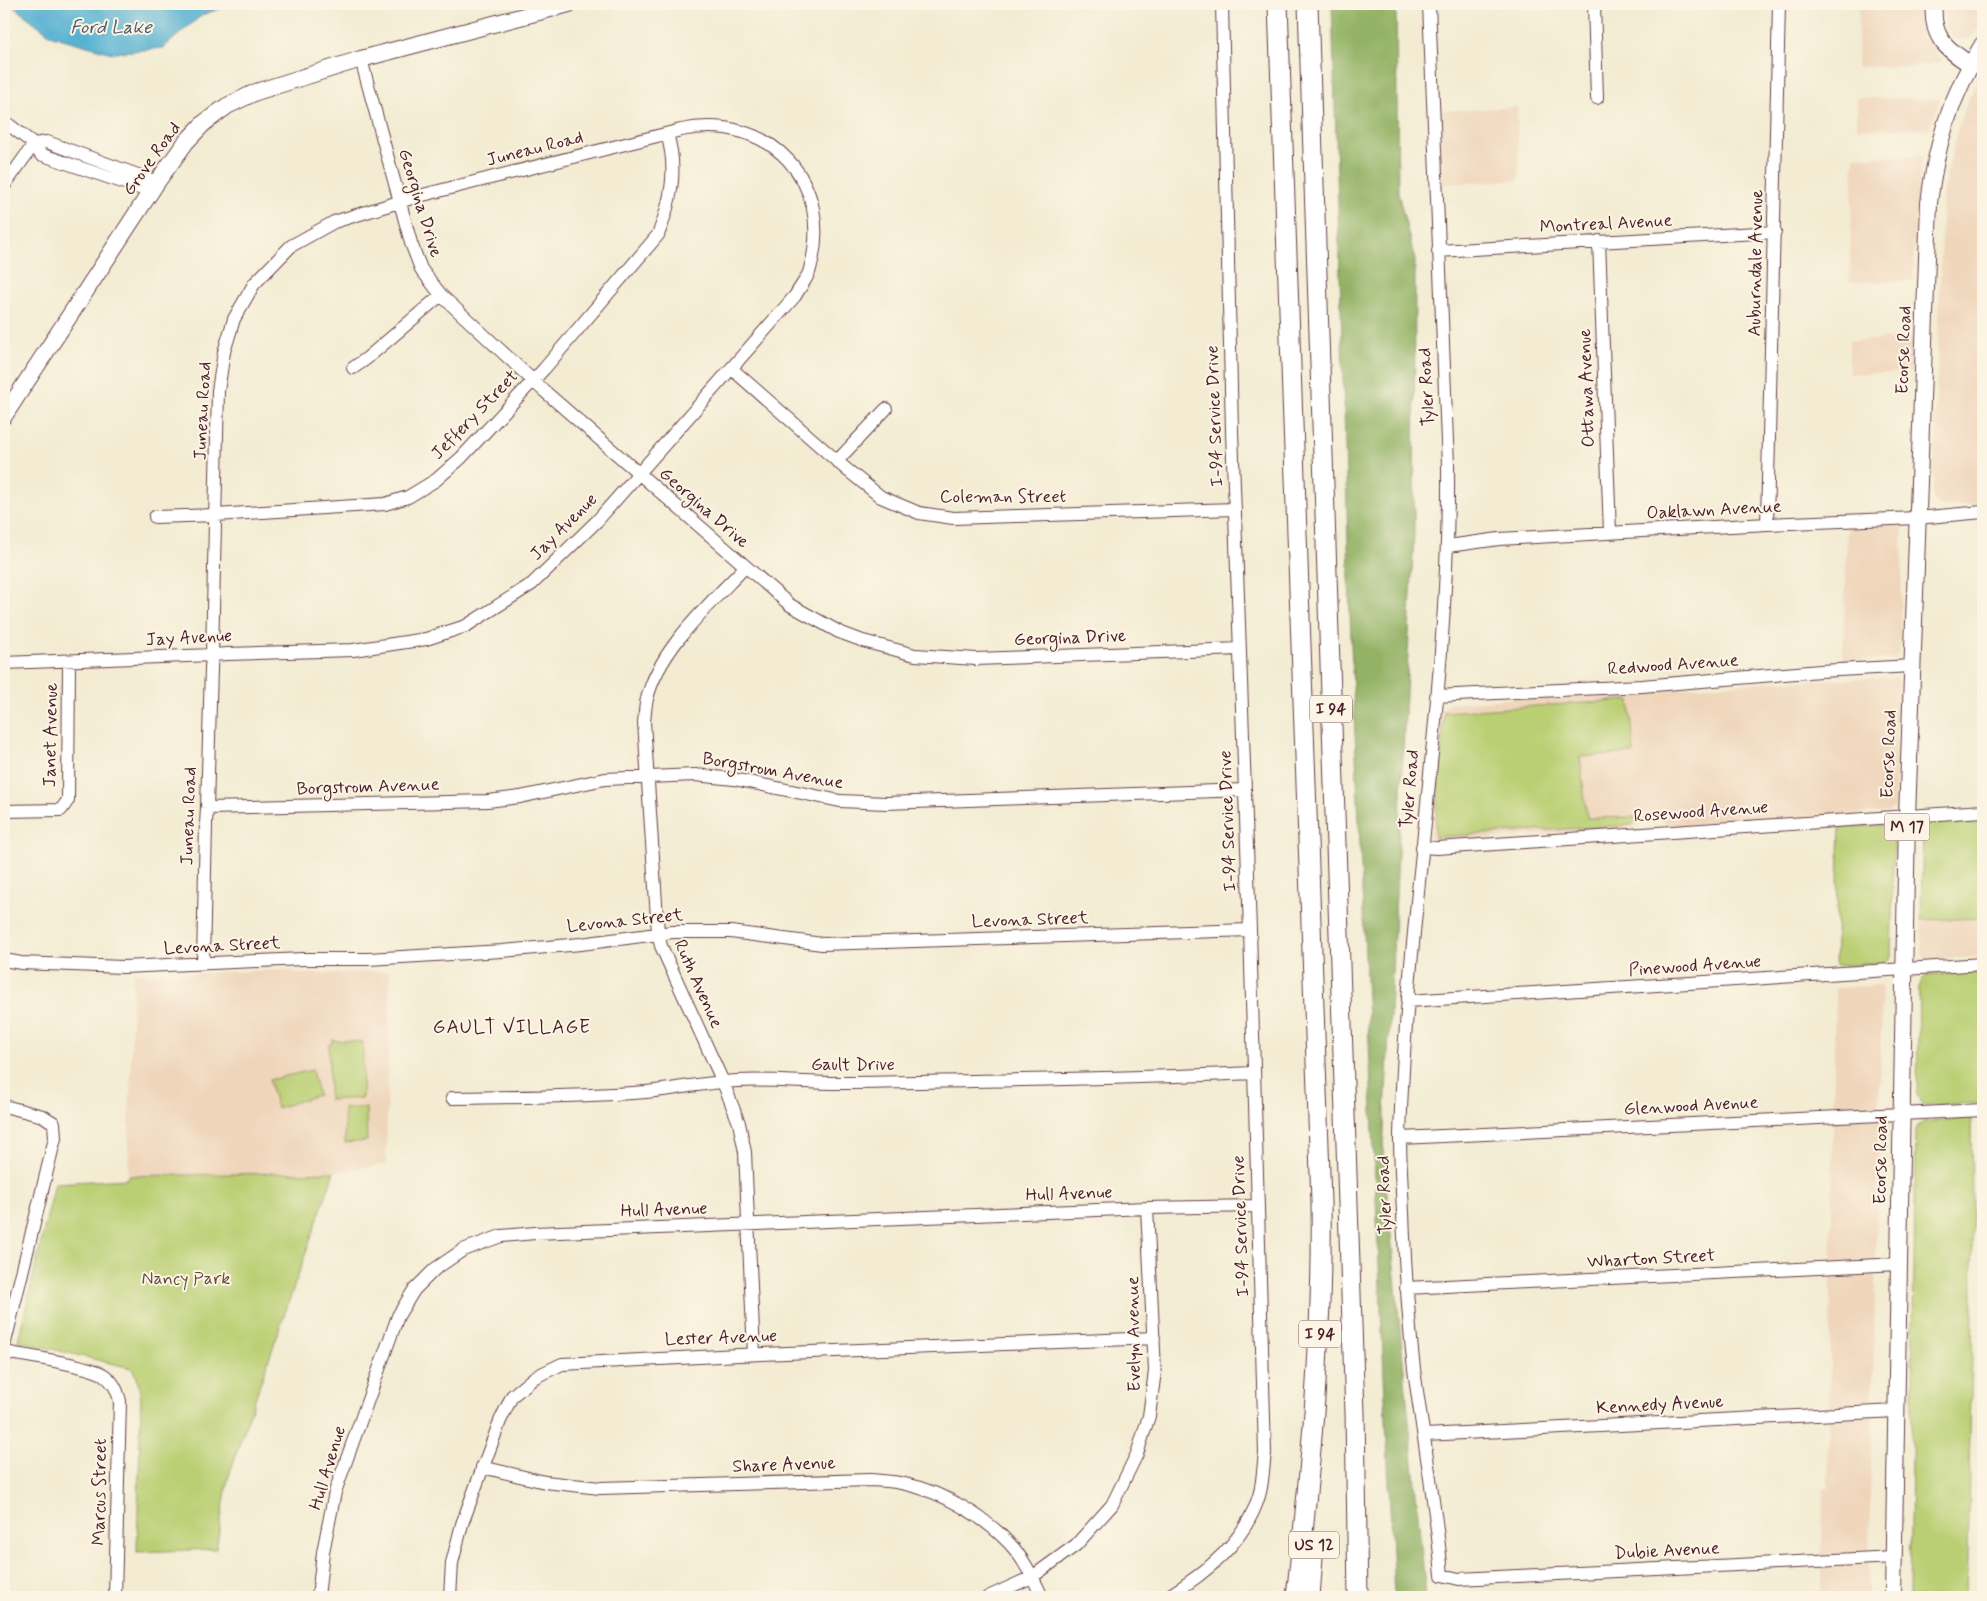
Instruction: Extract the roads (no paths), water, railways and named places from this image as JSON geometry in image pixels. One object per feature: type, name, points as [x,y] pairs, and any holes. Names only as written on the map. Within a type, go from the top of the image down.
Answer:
[{"type":"highway","name":"I 94","points":[[1278,4],[1321,1202],[1321,1320],[1308,1494],[1296,1597]]},
{"type":"highway","name":"I 94","points":[[1308,4],[1355,1414],[1358,1597]]},
{"type":"highway","name":"US 12","points":[[1308,1494],[1315,1530],[1310,1597]]},
{"type":"main road","name":"Grove Road","points":[[4,416],[154,187],[186,142],[204,123],[227,106],[256,92],[362,59],[569,4]]},
{"type":"main road","points":[[1934,4],[1935,26],[1940,41],[1954,54],[1971,65]]},
{"type":"main road","name":"Ecorse Road","points":[[1893,1597],[1907,816],[1929,203],[1932,176],[1945,120],[1955,95],[1983,44]]},
{"type":"street","name":"I-94 Service Drive","points":[[1167,1597],[1196,1579],[1234,1544],[1248,1522],[1259,1495],[1265,1453],[1250,930],[1235,509],[1222,4]]},
{"type":"street","name":"Tyler Road","points":[[1429,4],[1448,465],[1448,546],[1408,1001],[1400,1138],[1406,1288],[1414,1370],[1425,1435],[1442,1575]]},
{"type":"street","points":[[1594,4],[1597,98]]},
{"type":"street","name":"Auburndale Avenue","points":[[1767,524],[1779,4]]},
{"type":"street","name":"Georgina Drive","points":[[362,59],[411,243],[422,269],[441,295],[533,380],[790,605],[839,632],[864,641],[915,655],[945,658],[976,659],[1240,649]]},
{"type":"street","points":[[4,121],[34,144]]},
{"type":"street","name":"Jay Avenue","points":[[4,663],[353,650],[426,639],[466,626],[532,584],[597,522],[795,296],[810,271],[816,239],[814,210],[807,189],[792,162],[769,144],[733,128],[699,126],[667,134]]},
{"type":"street","name":"Juneau Road","points":[[203,964],[218,391],[224,352],[234,319],[254,284],[291,246],[334,222],[400,202],[667,134]]},
{"type":"street","name":"Jeffery Street","points":[[155,517],[385,504],[408,497],[436,480],[461,458],[533,380],[658,235],[668,209],[674,174],[667,134]]},
{"type":"street","points":[[4,186],[34,144],[47,142],[154,187]]},
{"type":"street","name":"Montreal Avenue","points":[[1438,251],[1775,232]]},
{"type":"street","name":"Ottawa Avenue","points":[[1599,241],[1610,533]]},
{"type":"street","points":[[353,368],[441,295]]},
{"type":"street","name":"Coleman Street","points":[[732,368],[837,462],[881,497],[919,513],[952,518],[1235,509]]},
{"type":"street","points":[[837,462],[886,409]]},
{"type":"street","name":"Oaklawn Avenue","points":[[1448,546],[1499,539],[1767,524],[1917,518],[1983,512]]},
{"type":"street","name":"Ruth Avenue","points":[[745,566],[670,649],[655,674],[646,700],[644,722],[658,934],[661,946],[739,1123],[745,1152],[754,1354]]},
{"type":"street","name":"Janet Avenue","points":[[4,811],[61,810],[68,800],[69,662]]},
{"type":"street","name":"Redwood Avenue","points":[[1436,696],[1642,686],[1820,671],[1912,666]]},
{"type":"street","name":"Borgstrom Avenue","points":[[207,808],[488,801],[520,797],[605,779],[695,775],[734,779],[840,802],[886,803],[1244,790]]},
{"type":"street","name":"Rosewood Avenue","points":[[1422,847],[1447,847],[1983,812]]},
{"type":"street","name":"Levona Street","points":[[4,960],[21,963],[96,967],[159,967],[368,959],[581,944],[672,932],[731,932],[822,944],[1250,930]]},
{"type":"street","name":"Pinewood Avenue","points":[[1408,1001],[1983,964]]},
{"type":"street","name":"Gault Drive","points":[[452,1098],[574,1096],[647,1092],[708,1082],[779,1080],[824,1084],[1254,1073]]},
{"type":"street","points":[[4,1106],[44,1116],[54,1123],[55,1138],[4,1346]]},
{"type":"street","name":"Glenwood Avenue","points":[[1400,1138],[1983,1110]]},
{"type":"street","name":"Hull Avenue","points":[[318,1597],[323,1552],[335,1492],[398,1316],[414,1290],[435,1269],[463,1250],[502,1236],[535,1233],[1147,1208],[1257,1206]]},
{"type":"street","name":"Evelyn Avenue","points":[[988,1597],[1032,1577],[1076,1545],[1112,1505],[1137,1454],[1149,1416],[1154,1385],[1154,1338],[1147,1208]]},
{"type":"street","name":"Wharton Street","points":[[1406,1288],[1899,1264]]},
{"type":"street","name":"Lester Avenue","points":[[450,1597],[452,1563],[462,1524],[482,1467],[512,1396],[535,1377],[562,1364],[609,1360],[1154,1338]]},
{"type":"street","name":"Marcus Street","points":[[4,1352],[89,1369],[103,1374],[116,1387],[120,1401],[115,1597]]},
{"type":"street","name":"Kennedy Avenue","points":[[1425,1435],[1896,1411]]},
{"type":"street","name":"Share Avenue","points":[[482,1467],[545,1482],[600,1488],[870,1480],[904,1484],[934,1493],[974,1514],[1011,1545],[1032,1577],[1042,1597]]},
{"type":"street","name":"Dubie Avenue","points":[[1442,1575],[1459,1579],[1894,1558]]},
{"type":"water","name":"Ford Lake","points":[[10,4],[234,4],[202,15],[163,48],[112,53],[52,36]]},
{"type":"district","name":"GAULT VILLAGE","points":[[512,1027]]},
{"type":"park label","name":"Nancy Park","points":[[186,1279]]}]
